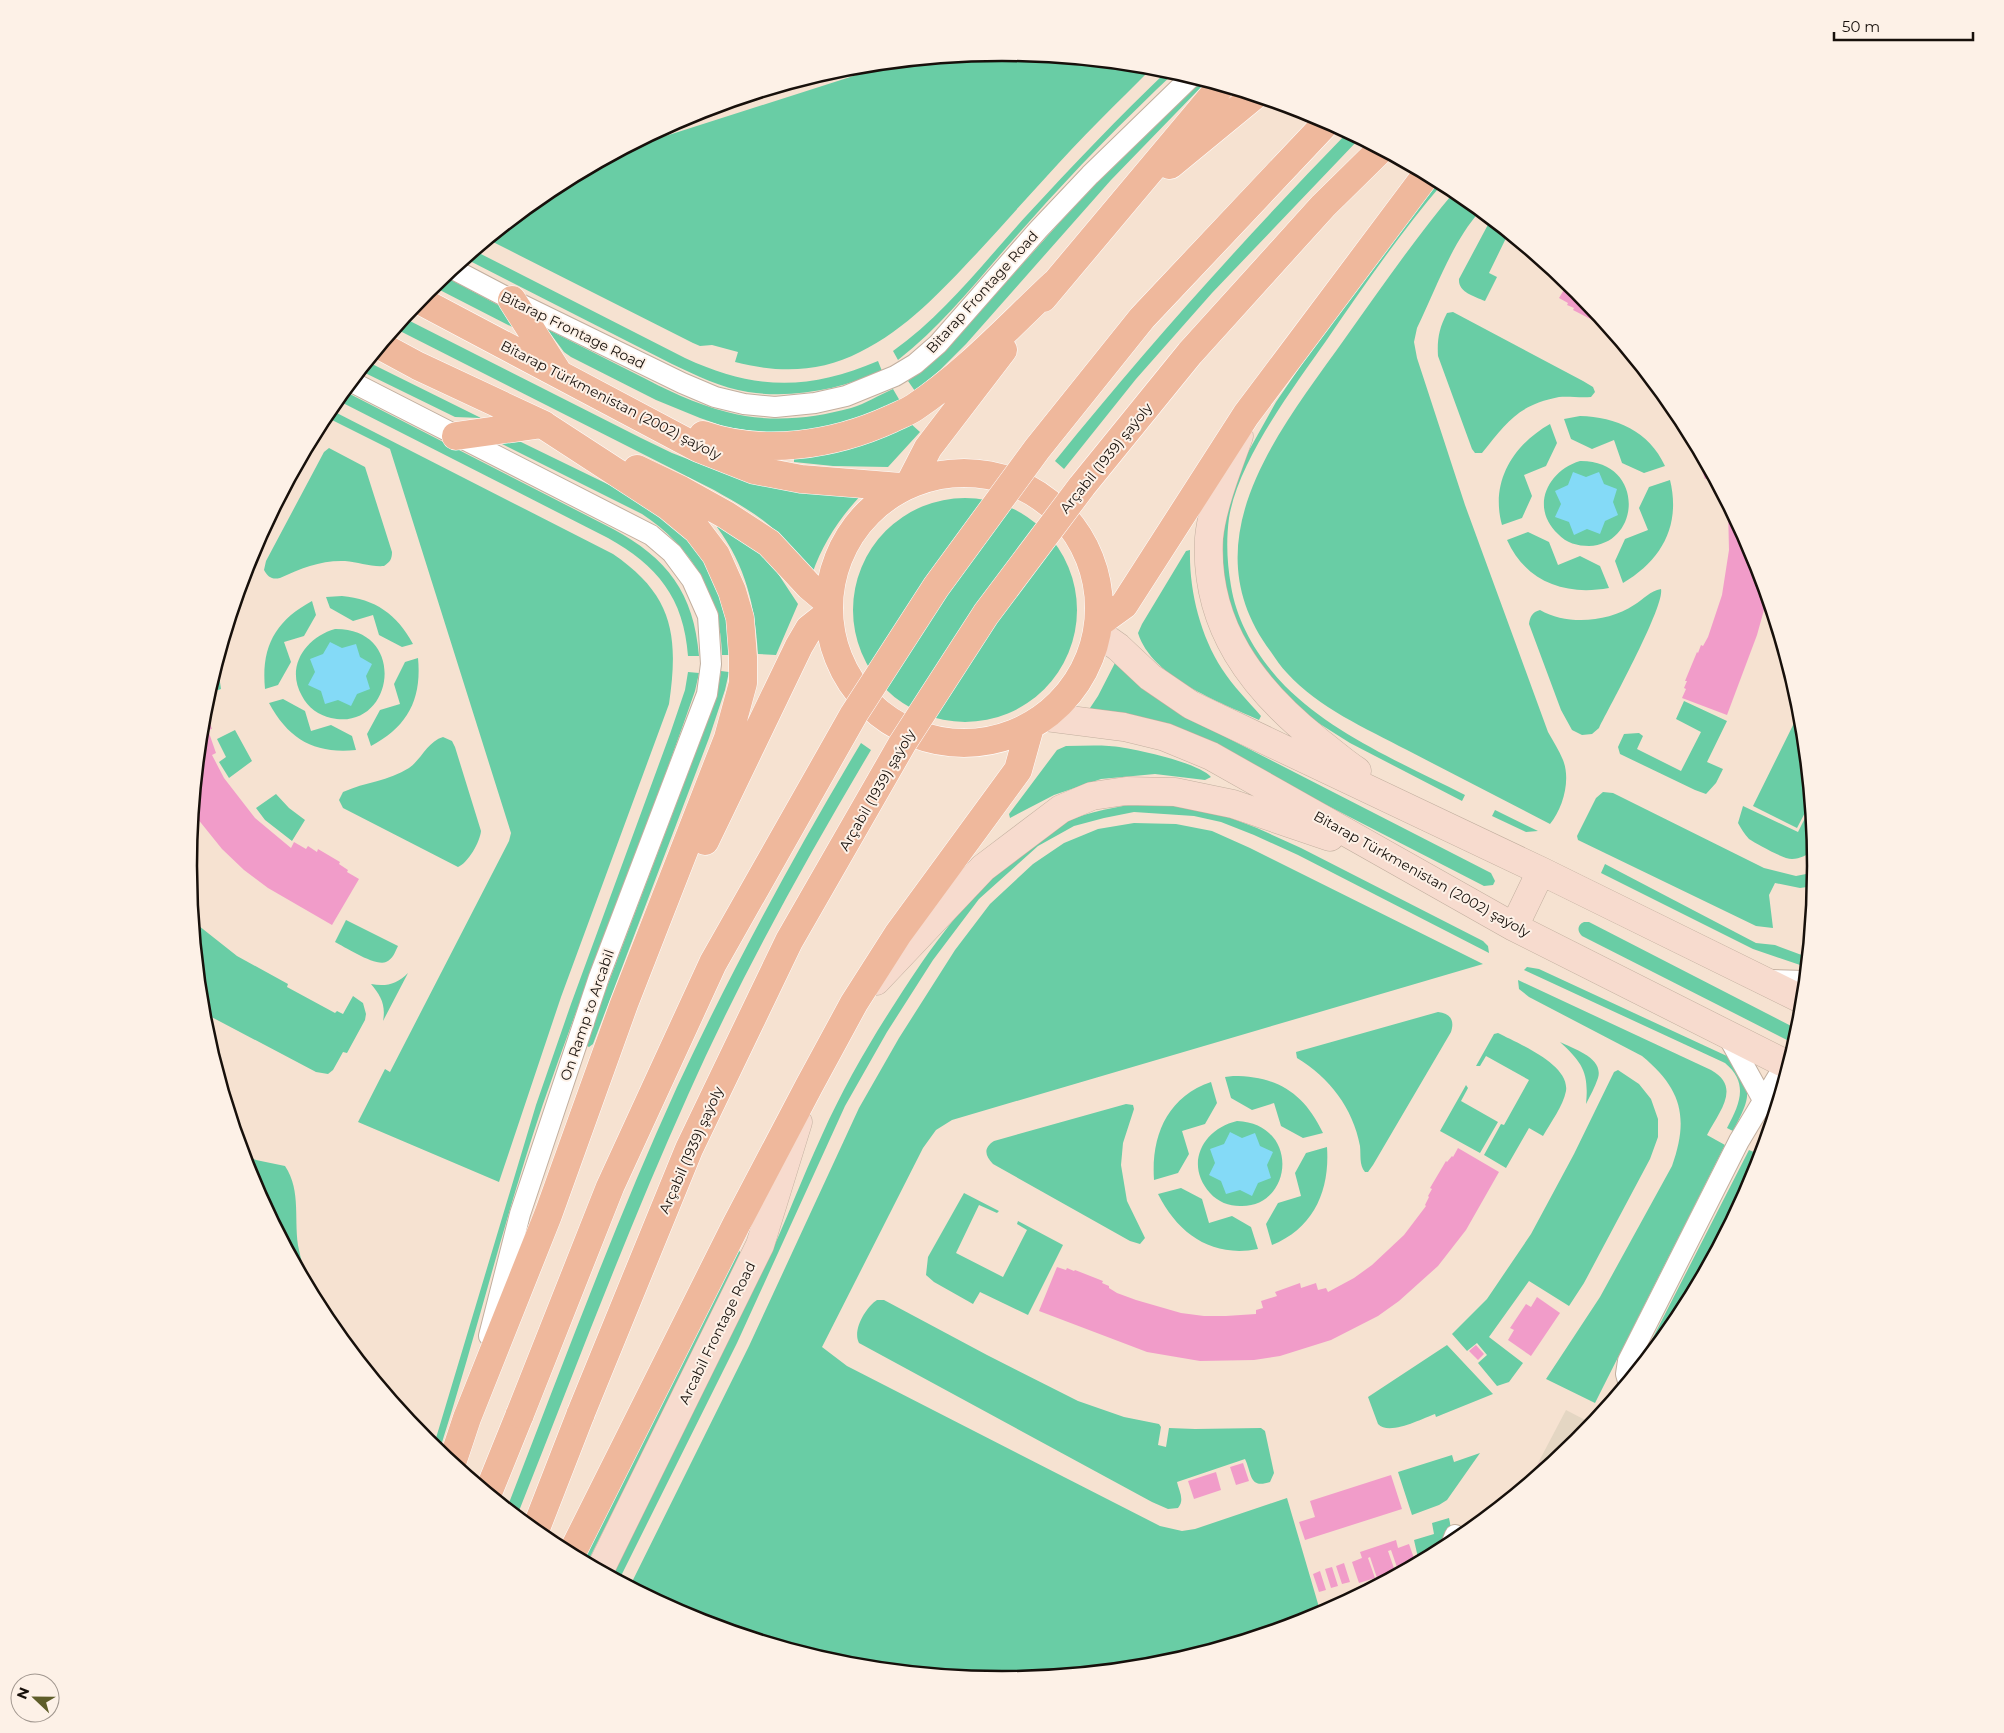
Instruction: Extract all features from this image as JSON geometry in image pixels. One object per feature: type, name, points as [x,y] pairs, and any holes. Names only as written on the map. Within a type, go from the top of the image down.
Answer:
[{"type":"main road","points":[[905,485],[928,448],[1054,284],[1216,91]]},
{"type":"main road","points":[[1112,215],[1249,100]]},
{"type":"main road","points":[[490,1487],[610,1187],[713,963],[854,714],[936,587],[1049,433],[1142,318],[1321,128]]},
{"type":"main road","name":"Arçabil (1939) şaýoly","points":[[538,1524],[581,1413],[697,1132],[790,941],[908,736],[986,614],[1082,486],[1190,353],[1323,206],[1376,154]]},
{"type":"main road","points":[[1098,628],[1124,605],[1246,415],[1422,180]]},
{"type":"main road","points":[[610,400],[706,436],[749,445],[786,446],[842,436],[873,427],[914,408],[959,373],[1054,284]]},
{"type":"main road","points":[[512,300],[558,372]]},
{"type":"main road","name":"Bitarap Türkmenistan (2002) şaýoly","points":[[427,304],[698,448],[754,470],[801,479],[905,485]]},
{"type":"main road","points":[[386,349],[418,366],[681,490],[726,515],[769,543],[828,608]]},
{"type":"main road","points":[[1246,415],[1219,493],[1209,537],[1211,589],[1229,640],[1253,678],[1291,720],[1349,766],[1441,824]]},
{"type":"main road","points":[[454,1456],[467,1418],[548,1215],[624,1004],[728,738],[743,683],[740,618],[732,591],[716,555],[696,530],[668,506],[542,424],[456,436]]},
{"type":"main road","points":[[956,472],[1003,477],[1045,498],[1078,532],[1096,576],[1098,628],[1091,657],[1080,679],[1064,700],[1038,722],[993,741],[954,744],[915,735],[881,716],[854,688],[835,653],[828,608],[834,567],[849,535],[872,508],[905,485],[956,472]]},
{"type":"main road","points":[[624,1004],[747,757],[799,646],[808,629],[828,608]]},
{"type":"main road","points":[[1098,628],[1150,677],[1191,705],[1541,871],[1796,997]]},
{"type":"main road","points":[[574,1548],[732,1234],[808,1086],[854,1003],[898,934],[1018,770],[1038,722]]},
{"type":"main road","name":"Bitarap Türkmenistan (2002) şaýoly","points":[[1038,722],[1124,727],[1166,737],[1211,756],[1514,927],[1783,1062]]},
{"type":"main road","points":[[854,1003],[983,868],[1061,809],[1092,796],[1126,791],[1174,792],[1233,804],[1318,833],[1415,870]]},
{"type":"main road","points":[[1514,927],[1541,871]]},
{"type":"main road","name":"Arcabil Frontage Road","points":[[602,1566],[760,1245],[808,1086]]},
{"type":"street","name":"Bitarap Frontage Road","points":[[459,272],[682,383],[715,397],[744,404],[774,407],[815,403],[846,396],[895,376],[916,364],[938,344],[1090,175],[1185,83]]},
{"type":"street","points":[[357,385],[456,436]]},
{"type":"street","name":"On Ramp to Arcabil","points":[[456,436],[651,535],[672,553],[692,580],[708,616],[711,664],[707,694],[599,977],[520,1214],[467,1418]]},
{"type":"street","points":[[1762,980],[1799,981]]},
{"type":"street","points":[[1626,1374],[1628,1361],[1739,1141],[1770,1104],[1726,1033]]},
{"type":"shaded area","points":[[1566,1410],[1586,1420],[1571,1436],[1534,1471]]},
{"type":"green space","points":[[1002,61],[1055,63],[1107,68],[1145,75],[1073,148],[938,294],[909,320],[877,343],[845,359],[830,364],[799,369],[767,368],[735,362],[738,352],[712,345],[700,346],[693,343],[494,243],[555,197],[599,169],[661,138],[856,75],[897,68],[949,63]]},
{"type":"green space","points":[[1161,77],[1168,79],[1064,183],[934,329],[898,360],[893,351],[930,321],[947,304],[1061,178]]},
{"type":"green space","points":[[1192,85],[1201,87],[1111,180],[966,344],[915,391],[908,381],[933,362],[958,336],[1104,173]]},
{"type":"green space","points":[[1343,137],[1355,143],[1212,293],[1136,379],[1064,469],[1055,461],[1125,376],[1271,213]]},
{"type":"green space","points":[[1430,185],[1438,190],[1368,280],[1283,403],[1268,426],[1243,473],[1234,496],[1227,535],[1227,552],[1234,600],[1250,639],[1266,664],[1285,686],[1304,703],[1347,734],[1394,760],[1465,795],[1462,801],[1350,743],[1312,719],[1280,691],[1248,652],[1228,609],[1220,566],[1223,516],[1243,461],[1276,402],[1363,275]]},
{"type":"green space","points":[[1450,197],[1476,216],[1452,252],[1417,328],[1414,342],[1417,358],[1465,505],[1548,732],[1563,760],[1566,785],[1559,810],[1550,824],[1359,725],[1313,697],[1287,673],[1271,652],[1247,610],[1238,569],[1240,528],[1252,487],[1271,448],[1320,373],[1426,226]]},
{"type":"green space","points":[[1488,225],[1506,239],[1489,273],[1497,277],[1485,301],[1464,290],[1459,283],[1459,279]]},
{"type":"green space","points":[[480,254],[685,358],[710,369],[734,376],[781,383],[804,382],[828,378],[878,361],[882,371],[850,383],[816,391],[765,394],[748,392],[709,381],[471,261]]},
{"type":"green space","points":[[451,280],[500,306],[520,331],[440,290]]},
{"type":"green space","points":[[1453,312],[1583,381],[1593,387],[1595,392],[1591,397],[1559,397],[1545,400],[1523,410],[1499,432],[1482,453],[1475,453],[1438,356],[1440,329],[1447,313]]},
{"type":"green space","points":[[411,321],[641,438],[672,453],[721,472],[761,483],[863,493],[833,531],[821,552],[812,574],[792,548],[769,525],[714,490],[401,332]]},
{"type":"green space","points":[[547,329],[680,396],[715,409],[742,415],[758,418],[789,418],[821,415],[856,406],[893,389],[900,401],[856,420],[822,430],[782,433],[726,427],[656,400],[571,357],[564,352]]},
{"type":"green space","points":[[373,364],[481,418],[455,417],[365,373]]},
{"type":"green space","points":[[350,394],[613,529],[649,552],[663,565],[684,596],[696,634],[699,656],[688,656],[681,617],[665,585],[641,560],[608,538],[343,403]]},
{"type":"green space","points":[[336,413],[613,554],[633,569],[660,601],[667,618],[671,637],[673,657],[669,704],[561,997],[499,1182],[358,1122],[385,1069],[390,1072],[509,841],[511,833],[390,449],[332,420]]},
{"type":"green space","points":[[1580,416],[1606,419],[1630,428],[1650,444],[1665,466],[1644,473],[1622,463],[1614,440],[1592,449],[1571,439],[1564,419]]},
{"type":"green space","points":[[910,423],[920,432],[888,467],[833,466],[794,462],[794,456]]},
{"type":"green space","points":[[1550,424],[1557,443],[1546,466],[1524,475],[1532,496],[1522,518],[1502,525],[1499,494],[1508,466],[1515,454],[1525,443]]},
{"type":"green space","points":[[521,442],[632,496],[690,540],[713,576],[727,617],[731,655],[722,655],[716,613],[709,593],[689,557],[675,541],[642,514],[500,443]]},
{"type":"green space","points":[[329,448],[365,467],[392,552],[391,558],[384,566],[336,561],[320,563],[280,578],[270,577],[264,570],[266,561],[324,452]]},
{"type":"green space","points":[[1580,461],[1601,464],[1616,474],[1625,487],[1629,502],[1627,518],[1619,532],[1606,542],[1589,546],[1572,543],[1561,537],[1550,524],[1545,513],[1544,502],[1551,482],[1568,466]]},
{"type":"green space","points":[[1670,480],[1673,512],[1665,540],[1648,564],[1623,583],[1615,561],[1625,539],[1648,530],[1639,508],[1649,487]]},
{"type":"green space","points":[[965,498],[997,503],[1008,507],[1027,517],[1044,531],[1058,548],[1068,567],[1072,578],[1077,610],[1072,642],[1068,653],[1058,672],[1044,689],[1027,703],[1008,713],[997,717],[965,722],[933,717],[922,713],[903,703],[886,689],[872,672],[862,653],[858,642],[853,610],[858,578],[862,567],[872,548],[886,531],[903,517],[922,507],[933,503]]},
{"type":"green space","points":[[717,524],[726,526],[769,560],[798,604],[776,655],[758,654],[757,636],[747,587],[735,557]]},
{"type":"green space","points":[[1528,532],[1549,542],[1558,565],[1580,556],[1600,566],[1609,588],[1577,590],[1549,583],[1536,576],[1515,554],[1507,540]]},
{"type":"green space","points":[[1190,550],[1191,581],[1197,612],[1208,642],[1226,675],[1261,716],[1259,720],[1189,687],[1172,676],[1157,663],[1146,649],[1138,633],[1186,551]]},
{"type":"green space","points":[[1661,589],[1655,615],[1625,679],[1599,728],[1592,734],[1582,735],[1572,730],[1561,710],[1529,624],[1532,615],[1540,610],[1551,615],[1575,620],[1600,618],[1624,611],[1650,593]]},
{"type":"green space","points":[[342,596],[365,601],[384,610],[400,624],[413,644],[402,647],[379,635],[373,615],[353,621],[330,608],[326,597]]},
{"type":"green space","points":[[312,601],[316,615],[304,636],[284,642],[291,662],[278,685],[265,689],[265,660],[273,637],[288,617]]},
{"type":"green space","points":[[335,629],[359,633],[374,644],[383,660],[384,678],[379,696],[369,710],[352,718],[331,718],[318,713],[304,700],[297,685],[297,664],[307,646],[315,639]]},
{"type":"green space","points":[[418,658],[419,673],[417,687],[410,711],[394,730],[371,746],[367,734],[380,710],[400,704],[394,684],[405,662]]},
{"type":"green space","points":[[1117,659],[1175,711],[1491,873],[1495,881],[1493,885],[1484,886],[1202,741],[1084,717],[1098,696]]},
{"type":"green space","points":[[721,671],[729,672],[709,738],[593,1044],[589,1047],[586,1042],[702,736],[718,689]]},
{"type":"green space","points":[[688,672],[699,673],[695,691],[658,795],[543,1104],[441,1444],[436,1439],[536,1105],[685,690]]},
{"type":"green space","points":[[219,678],[221,689],[216,690]]},
{"type":"green space","points":[[283,699],[305,711],[311,731],[331,725],[352,736],[356,750],[328,750],[305,742],[285,727],[269,703]]},
{"type":"green space","points":[[1684,701],[1727,721],[1707,762],[1723,769],[1716,783],[1706,794],[1620,754],[1618,747],[1624,734],[1639,733],[1643,736],[1637,749],[1681,771],[1701,732],[1676,719]]},
{"type":"green space","points":[[1794,723],[1806,811],[1797,828],[1753,806]]},
{"type":"green space","points":[[235,730],[252,761],[229,778],[219,762],[226,757],[217,739]]},
{"type":"green space","points":[[443,737],[452,741],[455,747],[481,831],[473,852],[458,867],[343,808],[339,800],[343,792],[393,776],[409,768],[433,742]]},
{"type":"green space","points":[[861,743],[871,750],[775,919],[730,1006],[688,1095],[621,1252],[519,1510],[509,1503],[589,1296],[654,1139],[698,1043],[742,956],[812,827]]},
{"type":"green space","points":[[1066,746],[1109,746],[1147,752],[1192,766],[1204,771],[1211,777],[1205,780],[1155,774],[1101,779],[1054,795],[1010,818],[1009,814],[1057,750]]},
{"type":"green space","points":[[1603,792],[1613,793],[1764,868],[1796,876],[1807,874],[1807,887],[1800,888],[1775,883],[1769,895],[1773,928],[1756,926],[1578,840],[1577,836],[1596,798]]},
{"type":"green space","points":[[276,794],[289,808],[305,820],[292,841],[265,820],[256,808]]},
{"type":"green space","points":[[1134,804],[1178,806],[1223,815],[1301,848],[1483,941],[1488,946],[1489,953],[1298,855],[1221,822],[1194,816],[1134,812],[1074,826],[1038,846],[979,899],[933,960],[887,1032],[845,1106],[737,1343],[621,1576],[612,1571],[766,1264],[839,1100],[867,1049],[913,975],[967,904],[1008,862],[1056,827],[1074,818]]},
{"type":"green space","points":[[1743,806],[1798,832],[1806,816],[1807,855],[1792,859],[1783,857],[1749,839],[1738,823]]},
{"type":"green space","points":[[1495,810],[1538,831],[1526,832],[1492,816]]},
{"type":"green space","points":[[1134,823],[1176,824],[1212,831],[1483,964],[952,1120],[936,1130],[923,1148],[822,1347],[847,1366],[1160,1526],[1182,1531],[1195,1529],[1287,1498],[1319,1606],[1261,1629],[1159,1656],[1107,1665],[1055,1670],[1002,1672],[949,1670],[897,1665],[845,1656],[794,1644],[743,1629],[694,1610],[632,1582],[749,1346],[859,1108],[899,1038],[955,950],[990,904],[1033,864],[1064,843],[1098,829]]},
{"type":"green space","points":[[1605,864],[1756,943],[1775,945],[1802,955],[1801,965],[1753,949],[1601,873]]},
{"type":"green space","points":[[346,920],[398,946],[392,957],[386,962],[375,962],[335,942]]},
{"type":"green space","points":[[1584,922],[1589,922],[1791,1026],[1788,1041],[1582,936],[1578,928]]},
{"type":"green space","points":[[199,926],[237,956],[288,984],[287,987],[335,1013],[337,1011],[343,1014],[353,996],[363,1003],[366,1014],[365,1020],[347,1053],[343,1052],[333,1070],[328,1074],[316,1072],[211,1017]]},
{"type":"green space","points":[[1527,967],[1539,969],[1729,1057],[1746,1086],[1747,1093],[1744,1109],[1733,1131],[1727,1128],[1736,1111],[1740,1086],[1733,1071],[1725,1063],[1524,970]]},
{"type":"green space","points":[[408,973],[383,1021],[384,1010],[382,1001],[371,984],[391,984],[400,980]]},
{"type":"green space","points":[[1518,980],[1711,1070],[1720,1077],[1725,1084],[1727,1092],[1722,1109],[1707,1135],[1725,1145],[1595,1403],[1546,1379],[1600,1297],[1672,1166],[1677,1149],[1681,1119],[1674,1093],[1666,1080],[1642,1056],[1529,997],[1519,989]]},
{"type":"green space","points":[[1438,1012],[1446,1014],[1452,1021],[1451,1032],[1373,1165],[1368,1172],[1365,1172],[1361,1163],[1357,1132],[1345,1106],[1338,1095],[1319,1074],[1297,1058],[1296,1052]]},
{"type":"green space","points":[[1498,1033],[1551,1063],[1560,1072],[1565,1081],[1566,1091],[1560,1108],[1543,1136],[1529,1128],[1506,1168],[1484,1155],[1501,1124],[1504,1125],[1529,1080],[1486,1056],[1480,1066],[1476,1066],[1494,1034]]},
{"type":"green space","points":[[1560,1042],[1580,1051],[1597,1065],[1599,1071],[1598,1078],[1586,1104],[1587,1093],[1583,1069],[1574,1056]]},
{"type":"green space","points":[[1618,1070],[1639,1084],[1651,1099],[1658,1119],[1658,1137],[1650,1159],[1584,1283],[1569,1306],[1529,1281],[1489,1337],[1523,1363],[1509,1382],[1497,1386],[1478,1363],[1487,1355],[1477,1343],[1467,1351],[1452,1334],[1487,1299],[1531,1234],[1574,1154],[1614,1072]]},
{"type":"green space","points":[[1225,1077],[1263,1079],[1276,1083],[1298,1097],[1307,1107],[1323,1133],[1303,1138],[1281,1126],[1274,1103],[1252,1110],[1231,1098]]},
{"type":"green space","points":[[1211,1082],[1217,1103],[1205,1124],[1182,1131],[1189,1154],[1178,1173],[1154,1180],[1155,1148],[1165,1120],[1183,1097]]},
{"type":"green space","points":[[1466,1085],[1468,1088],[1461,1101],[1498,1122],[1480,1153],[1440,1131]]},
{"type":"green space","points":[[1126,1104],[1133,1105],[1134,1109],[1123,1143],[1121,1165],[1127,1201],[1145,1238],[1140,1244],[1130,1241],[993,1164],[988,1158],[986,1152],[988,1146],[994,1141]]},
{"type":"green space","points":[[1237,1121],[1258,1126],[1272,1136],[1280,1150],[1282,1165],[1279,1181],[1271,1194],[1258,1203],[1240,1206],[1224,1203],[1213,1196],[1202,1182],[1198,1171],[1201,1149],[1207,1140],[1225,1125]]},
{"type":"green space","points":[[1327,1147],[1326,1178],[1316,1206],[1309,1218],[1299,1229],[1287,1238],[1272,1245],[1266,1224],[1278,1203],[1301,1196],[1295,1173],[1306,1153]]},
{"type":"green space","points":[[1749,1150],[1755,1152],[1724,1223],[1699,1269],[1672,1314],[1648,1347]]},
{"type":"green space","points":[[252,1158],[285,1166],[290,1176],[294,1186],[297,1239],[304,1266],[280,1223]]},
{"type":"green space","points":[[1181,1188],[1202,1199],[1209,1223],[1232,1216],[1251,1227],[1258,1249],[1226,1250],[1198,1240],[1186,1231],[1166,1208],[1158,1194]]},
{"type":"green space","points":[[964,1193],[999,1211],[997,1213],[979,1205],[956,1253],[1003,1277],[1027,1230],[1017,1224],[1018,1221],[1063,1245],[1028,1315],[980,1292],[973,1304],[934,1282],[926,1275],[928,1257]]},
{"type":"green space","points":[[739,1250],[741,1254],[718,1303],[590,1558],[583,1554]]},
{"type":"green space","points":[[877,1300],[884,1300],[1078,1401],[1124,1417],[1159,1424],[1161,1427],[1158,1445],[1166,1447],[1169,1428],[1261,1428],[1265,1431],[1274,1473],[1270,1482],[1263,1484],[1255,1482],[1250,1475],[1245,1459],[1177,1482],[1181,1499],[1178,1508],[1168,1509],[1152,1502],[859,1343],[857,1332],[861,1319]]},
{"type":"green space","points":[[1447,1345],[1493,1394],[1436,1417],[1435,1414],[1405,1425],[1390,1428],[1378,1424],[1368,1397]]},
{"type":"green space","points":[[1480,1453],[1447,1500],[1412,1515],[1398,1472],[1452,1455],[1454,1462]]},
{"type":"green space","points":[[1449,1518],[1450,1535],[1418,1556],[1414,1540],[1434,1534],[1432,1523]]},
{"type":"water","points":[[1573,472],[1586,477],[1599,472],[1604,484],[1617,489],[1613,502],[1618,515],[1605,521],[1600,534],[1587,529],[1574,535],[1569,522],[1555,517],[1561,504],[1555,491],[1568,485]]},
{"type":"water","points":[[330,642],[342,648],[356,644],[360,657],[372,664],[366,676],[370,689],[357,694],[351,706],[338,700],[325,704],[321,691],[308,685],[315,672],[310,659],[323,654]]},
{"type":"water","points":[[1230,1132],[1242,1138],[1255,1133],[1260,1146],[1273,1152],[1267,1165],[1271,1178],[1258,1183],[1252,1196],[1240,1190],[1226,1194],[1221,1181],[1209,1175],[1215,1163],[1210,1149],[1224,1144]]},
{"type":"building","points":[[1564,290],[1592,320],[1573,310],[1574,308],[1559,298]]},
{"type":"building","points":[[1728,519],[1746,558],[1765,607],[1757,635],[1727,715],[1682,698],[1686,689],[1684,688],[1687,681],[1685,681],[1697,652],[1708,637],[1722,595],[1729,550]]},
{"type":"building","points":[[209,732],[216,753],[212,755],[224,778],[255,818],[291,848],[294,842],[306,849],[308,846],[317,852],[318,849],[340,862],[339,864],[348,870],[347,872],[359,879],[332,925],[268,888],[244,870],[222,849],[198,819]]},
{"type":"building","points":[[1458,1148],[1499,1172],[1466,1230],[1438,1266],[1399,1301],[1378,1316],[1331,1340],[1280,1356],[1254,1360],[1200,1361],[1147,1352],[1039,1311],[1057,1267],[1075,1270],[1103,1281],[1102,1283],[1117,1293],[1136,1300],[1181,1313],[1204,1316],[1256,1314],[1256,1310],[1263,1308],[1261,1301],[1277,1296],[1275,1292],[1300,1283],[1301,1288],[1316,1283],[1318,1290],[1326,1288],[1328,1292],[1354,1278],[1372,1265],[1404,1235],[1426,1206],[1432,1189],[1430,1188],[1446,1161],[1453,1157]]},
{"type":"building","points":[[1537,1297],[1560,1313],[1531,1356],[1508,1340],[1514,1330],[1510,1328],[1526,1304],[1531,1307]]},
{"type":"building","points":[[1476,1345],[1484,1354],[1478,1360],[1469,1351]]},
{"type":"building","points":[[1243,1463],[1249,1481],[1236,1485],[1230,1467]]},
{"type":"building","points":[[1216,1472],[1221,1490],[1194,1499],[1188,1481]]},
{"type":"building","points":[[1391,1475],[1402,1509],[1305,1540],[1299,1522],[1315,1517],[1310,1501]]},
{"type":"building","points":[[1396,1540],[1398,1548],[1409,1544],[1414,1558],[1397,1568],[1391,1550],[1388,1551],[1394,1570],[1377,1579],[1370,1557],[1368,1558],[1375,1578],[1359,1583],[1352,1562],[1362,1558],[1360,1552]]},
{"type":"building","points":[[1344,1563],[1350,1582],[1342,1584],[1336,1566]]},
{"type":"building","points":[[1332,1567],[1338,1586],[1331,1588],[1325,1569]]},
{"type":"building","points":[[1320,1571],[1326,1590],[1319,1592],[1313,1574]]}]
